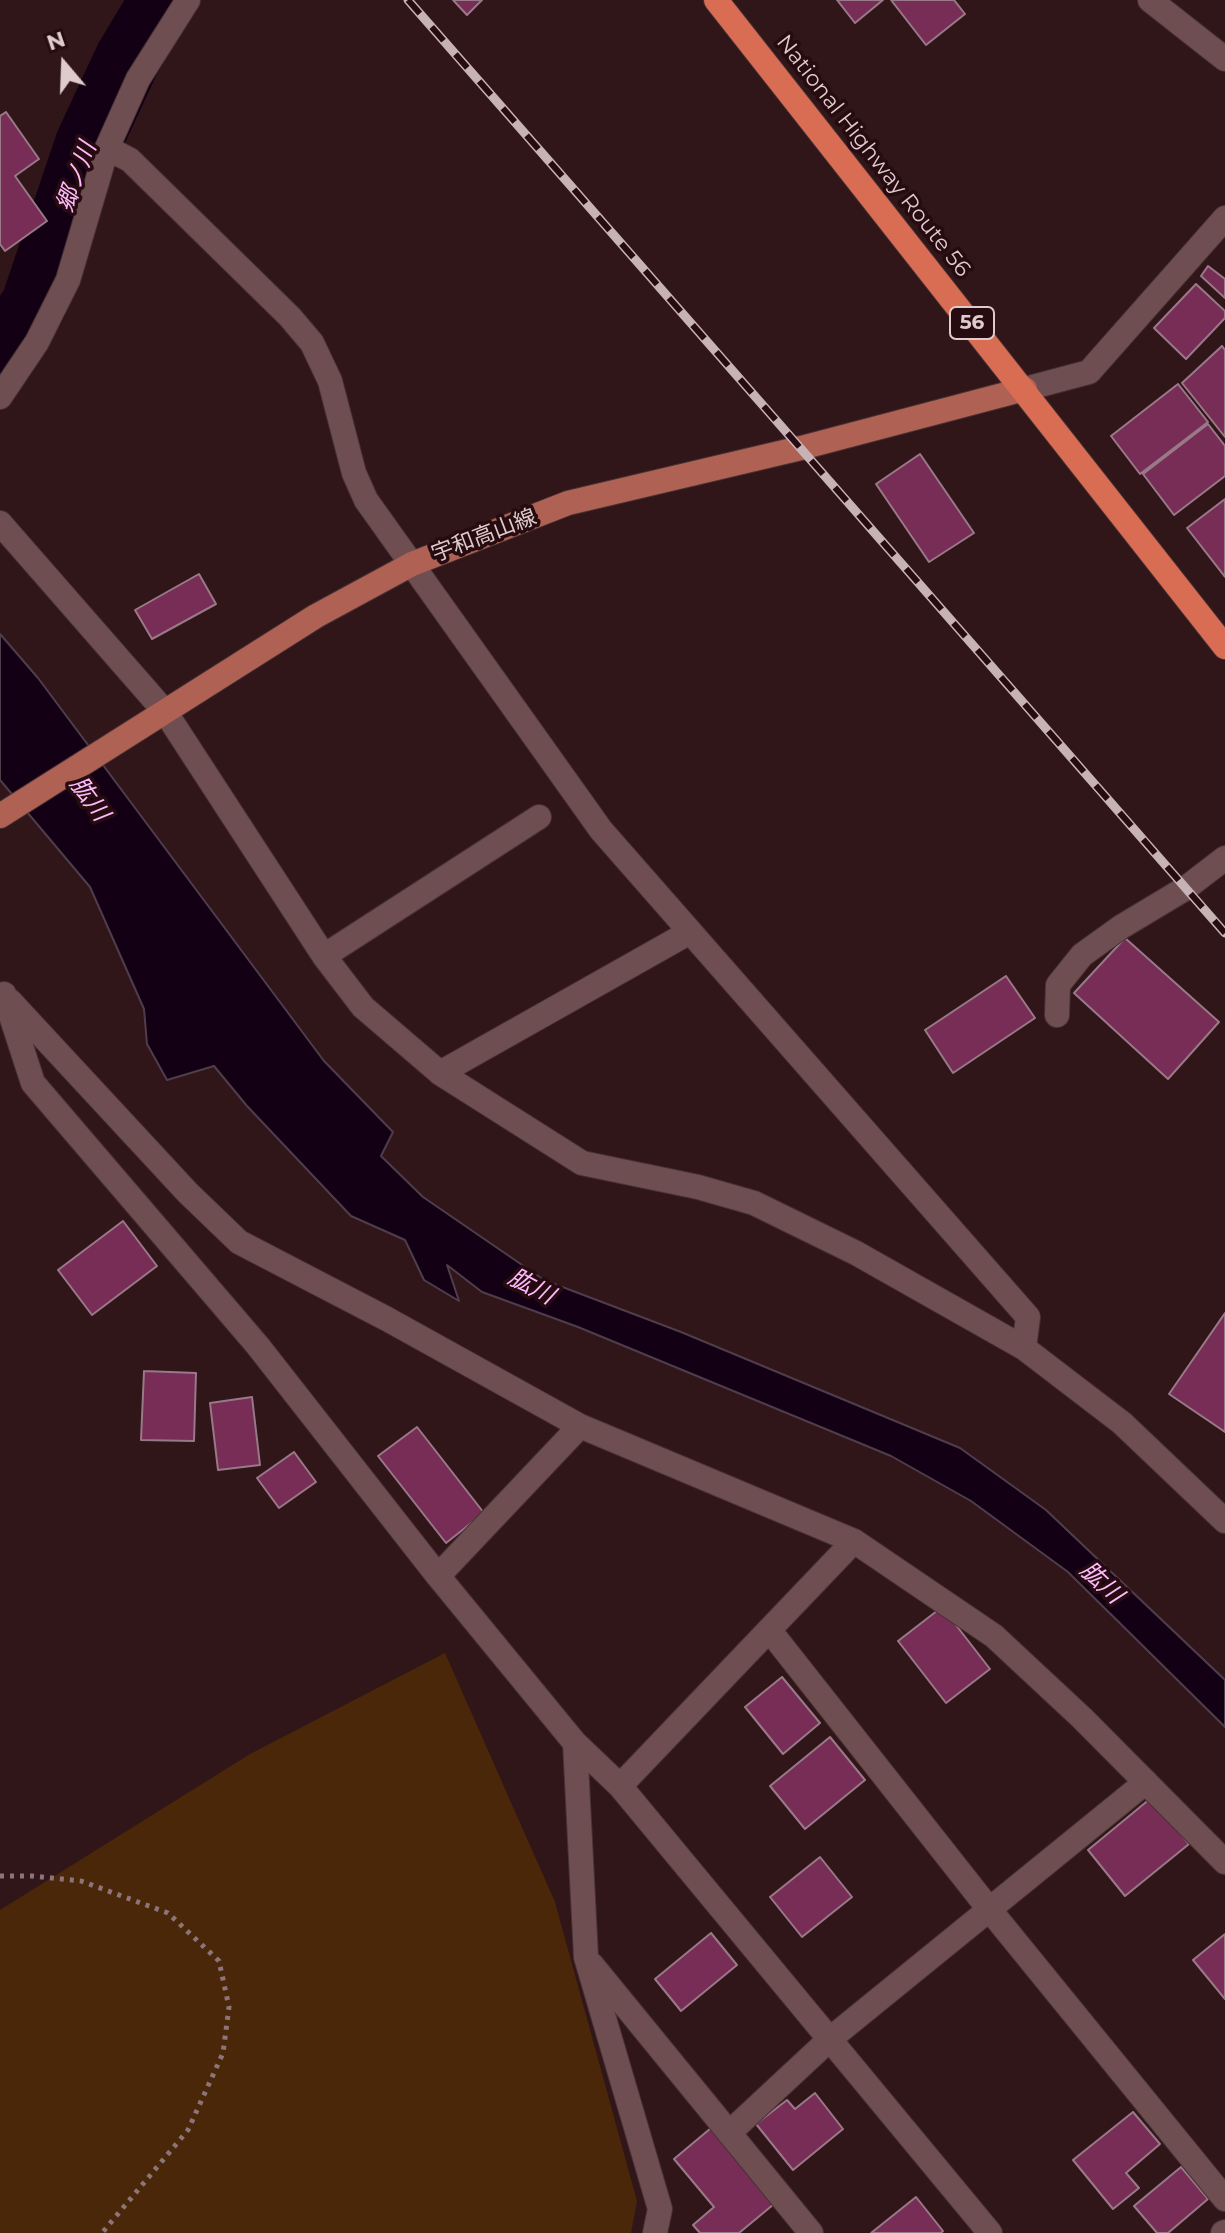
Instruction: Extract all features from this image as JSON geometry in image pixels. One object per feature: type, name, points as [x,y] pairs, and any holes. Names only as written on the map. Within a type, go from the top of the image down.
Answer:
[{"type":"highway","name":"National Highway Route 56","points":[[716,0],[1225,647]]},
{"type":"main road","name":"宇和高山線","points":[[0,816],[316,616],[412,564],[568,503],[801,448],[1025,389]]},
{"type":"street","points":[[0,397],[37,342],[68,280],[107,148],[138,79],[188,0]]},
{"type":"street","points":[[1150,0],[1225,59]]},
{"type":"street","points":[[107,148],[130,160],[290,317],[312,343],[330,381],[354,473],[366,500],[601,830],[1028,1317],[1024,1348]]},
{"type":"street","points":[[1025,389],[1089,372],[1225,218]]},
{"type":"street","points":[[0,523],[155,719],[363,1007],[440,1073],[582,1163],[698,1187],[754,1203],[856,1253],[1024,1348],[1122,1423],[1225,1521]]},
{"type":"street","points":[[324,956],[539,817]]},
{"type":"street","points":[[1057,1015],[1058,985],[1082,955],[1121,927],[1186,888],[1225,858]]},
{"type":"street","points":[[440,1073],[690,932]]},
{"type":"street","points":[[2,990],[188,1193],[239,1242],[387,1319],[580,1426],[854,1541],[994,1636],[1082,1718],[1225,1862]]},
{"type":"street","points":[[2,990],[33,1083],[258,1346],[438,1576],[575,1743],[620,1786],[990,2233]]},
{"type":"street","points":[[438,1576],[580,1426]]},
{"type":"street","points":[[620,1786],[854,1541]]},
{"type":"street","points":[[770,1631],[989,1909],[1225,2199]]},
{"type":"street","points":[[575,1743],[586,1957],[660,2209],[655,2233]]},
{"type":"street","points":[[729,2133],[830,2039],[1146,1782]]},
{"type":"street","points":[[586,1957],[811,2233]]},
{"type":"path","points":[[0,1876],[81,1881],[168,1913],[219,1961],[229,2007],[223,2053],[188,2130],[102,2233]]},
{"type":"shaded area","points":[[445,1653],[555,1902],[637,2201],[631,2233],[0,2233],[0,1910],[250,1754]]},
{"type":"water","name":"肱川","points":[[0,634],[38,678],[324,1061],[393,1132],[381,1156],[423,1197],[544,1280],[681,1332],[960,1448],[1046,1510],[1225,1680],[1225,1727],[1068,1572],[971,1501],[891,1456],[578,1327],[482,1292],[447,1265],[459,1301],[424,1280],[405,1240],[351,1216],[247,1106],[214,1066],[167,1080],[147,1044],[144,1009],[90,887],[0,780]]},
{"type":"building","points":[[453,0],[482,0],[467,15]]},
{"type":"building","points":[[837,0],[883,0],[855,23]]},
{"type":"building","points":[[891,0],[954,0],[965,14],[926,45]]},
{"type":"building","points":[[6,112],[39,159],[15,176],[47,221],[5,251],[0,244],[0,116]]},
{"type":"building","points":[[1208,266],[1225,279],[1225,298],[1201,276]]},
{"type":"building","points":[[1196,284],[1225,311],[1225,318],[1186,359],[1154,328]]},
{"type":"building","points":[[1222,346],[1225,350],[1225,437],[1182,383]]},
{"type":"building","points":[[1178,384],[1208,422],[1140,474],[1111,436]]},
{"type":"building","points":[[1208,424],[1225,446],[1225,476],[1174,515],[1143,474]]},
{"type":"building","points":[[920,454],[974,533],[929,562],[876,484]]},
{"type":"building","points":[[1225,499],[1225,577],[1187,528]]},
{"type":"building","points":[[199,574],[216,604],[152,639],[135,610]]},
{"type":"building","points":[[1125,938],[1219,1022],[1168,1079],[1074,993]]},
{"type":"building","points":[[1006,976],[1035,1018],[953,1073],[925,1030]]},
{"type":"building","points":[[123,1221],[157,1266],[92,1315],[58,1270]]},
{"type":"building","points":[[1225,1313],[1225,1432],[1169,1394]]},
{"type":"building","points":[[144,1371],[196,1373],[194,1441],[141,1440]]},
{"type":"building","points":[[252,1397],[260,1465],[218,1470],[210,1403]]},
{"type":"building","points":[[417,1427],[484,1513],[446,1543],[378,1456]]},
{"type":"building","points":[[294,1452],[316,1482],[279,1508],[257,1478]]},
{"type":"building","points":[[942,1607],[990,1669],[946,1703],[898,1641]]},
{"type":"building","points":[[782,1677],[820,1723],[783,1754],[745,1707]]},
{"type":"building","points":[[830,1737],[865,1780],[805,1829],[770,1786]]},
{"type":"building","points":[[1151,1798],[1189,1844],[1125,1896],[1088,1850]]},
{"type":"building","points":[[820,1857],[852,1897],[802,1937],[770,1897]]},
{"type":"building","points":[[711,1933],[737,1965],[681,2011],[655,1979]]},
{"type":"building","points":[[1225,1934],[1225,1999],[1193,1960]]},
{"type":"building","points":[[815,2093],[843,2129],[793,2170],[756,2124],[787,2100],[795,2109]]},
{"type":"building","points":[[1133,2112],[1160,2144],[1126,2173],[1139,2188],[1113,2209],[1073,2160]]},
{"type":"building","points":[[711,2128],[774,2204],[739,2233],[700,2233],[693,2225],[714,2207],[674,2159]]},
{"type":"building","points":[[1181,2167],[1208,2199],[1168,2233],[1157,2233],[1134,2206]]},
{"type":"building","points":[[916,2197],[943,2231],[941,2233],[871,2233]]},
{"type":"waterway","name":"郷ノ川","points":[[0,358],[34,304],[88,144],[128,58],[163,0]]},
{"type":"railway","points":[[408,0],[1225,933]]}]
